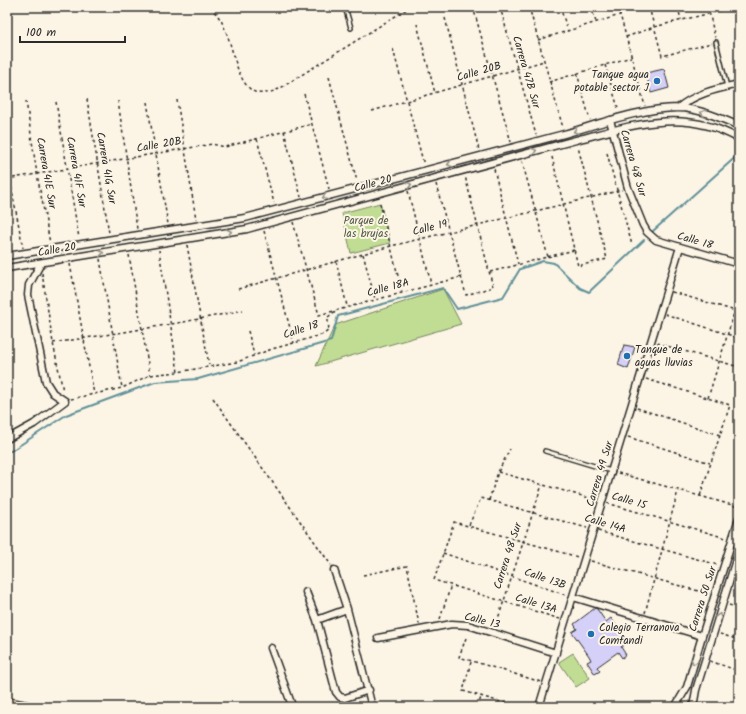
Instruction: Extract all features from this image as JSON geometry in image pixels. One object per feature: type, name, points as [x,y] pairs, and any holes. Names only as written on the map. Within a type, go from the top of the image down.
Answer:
[{"type":"highway","points":[[7,703],[25,707]]},
{"type":"street","name":"Calle 20","points":[[678,108],[688,100],[701,94],[739,84]]},
{"type":"street","name":"Calle 20","points":[[7,256],[245,218],[564,134],[621,117],[646,112],[678,108],[722,118],[739,126]]},
{"type":"street","name":"Carrera 48 Sur","points":[[610,120],[628,188],[647,232]]},
{"type":"street","name":"Calle 20","points":[[7,268],[225,233],[262,225],[613,130],[654,122],[677,120],[698,123],[719,129],[739,139]]},
{"type":"street","name":"Calle 18","points":[[647,232],[656,240],[739,264]]},
{"type":"street","name":"Carrera 49 Sur","points":[[539,707],[680,247]]},
{"type":"street","points":[[7,439],[34,424],[65,401],[53,393],[46,382],[28,295],[29,285],[41,263]]},
{"type":"street","name":"Carrera 50 Sur","points":[[674,707],[687,687],[739,518]]},
{"type":"street","name":"Carrera 50 Sur","points":[[693,707],[696,690],[705,659],[739,550]]},
{"type":"street","points":[[334,570],[347,609],[369,690],[372,707]]},
{"type":"street","points":[[306,592],[317,620],[336,692],[340,697],[345,698],[369,690]]},
{"type":"street","points":[[573,597],[702,636]]},
{"type":"street","points":[[317,620],[347,609]]},
{"type":"street","name":"Calle 13","points":[[378,638],[452,624],[468,625],[556,653]]},
{"type":"street","points":[[271,648],[292,703],[291,707]]},
{"type":"lane","points":[[345,7],[351,28]]},
{"type":"lane","points":[[716,42],[727,87]]},
{"type":"lane","points":[[544,451],[611,471]]},
{"type":"path","points":[[210,7],[218,15],[225,28],[238,69],[244,82],[255,92],[266,94],[279,89],[410,7]]},
{"type":"path","points":[[473,7],[513,147]]},
{"type":"path","name":"Carrera 47B Sur","points":[[500,7],[537,141]]},
{"type":"path","points":[[529,7],[564,134]]},
{"type":"path","points":[[560,7],[568,31]]},
{"type":"path","points":[[591,7],[596,22]]},
{"type":"path","points":[[618,7],[646,112]]},
{"type":"path","points":[[649,7],[662,56],[716,42],[708,7]]},
{"type":"path","points":[[678,7],[681,20]]},
{"type":"path","points":[[626,37],[654,27],[735,7]]},
{"type":"path","points":[[538,40],[620,16]]},
{"type":"path","points":[[445,18],[481,156]]},
{"type":"path","points":[[417,24],[435,93]]},
{"type":"path","points":[[393,49],[425,170]]},
{"type":"path","points":[[549,82],[631,57]]},
{"type":"path","name":"Calle 20B","points":[[372,111],[544,61]]},
{"type":"path","name":"Carrera 48 Sur","points":[[605,65],[621,117]]},
{"type":"path","points":[[577,73],[592,126]]},
{"type":"path","points":[[329,77],[359,188]]},
{"type":"path","points":[[304,94],[330,196]]},
{"type":"path","name":"Carrera 41G Sur","points":[[86,99],[110,239]]},
{"type":"path","points":[[177,100],[197,226]]},
{"type":"path","name":"Carrera 41E Sur","points":[[26,101],[51,249]]},
{"type":"path","points":[[118,101],[138,234]]},
{"type":"path","name":"Carrera 41F Sur","points":[[56,102],[80,244]]},
{"type":"path","points":[[147,102],[169,229]]},
{"type":"path","name":"Calle 20B","points":[[8,179],[212,144],[225,147],[312,124]]},
{"type":"path","points":[[284,132],[303,203]]},
{"type":"path","points":[[257,139],[276,210]]},
{"type":"path","points":[[552,157],[578,266],[607,259],[576,140]]},
{"type":"path","points":[[607,153],[632,246]]},
{"type":"path","points":[[520,155],[548,257]]},
{"type":"path","points":[[492,162],[518,264]]},
{"type":"path","points":[[7,164],[8,179],[24,253]]},
{"type":"path","points":[[435,178],[466,295],[493,287],[463,170]]},
{"type":"path","points":[[406,185],[431,284]]},
{"type":"path","name":"Calle 19","points":[[238,289],[391,246],[628,188]]},
{"type":"path","points":[[380,203],[402,292]]},
{"type":"path","points":[[292,217],[306,270]]},
{"type":"path","points":[[262,225],[294,344]]},
{"type":"path","points":[[186,239],[209,366]]},
{"type":"path","points":[[158,244],[172,325],[178,372]]},
{"type":"path","points":[[128,249],[150,375]]},
{"type":"path","points":[[490,272],[574,250]]},
{"type":"path","points":[[99,253],[122,388]]},
{"type":"path","points":[[362,254],[376,299]]},
{"type":"path","points":[[69,258],[94,394]]},
{"type":"path","points":[[336,261],[347,307]]},
{"type":"path","points":[[41,263],[53,343],[65,401]]},
{"type":"path","name":"Calle 18A","points":[[306,270],[319,314],[461,277]]},
{"type":"path","points":[[667,290],[739,312]]},
{"type":"path","points":[[708,398],[739,297]]},
{"type":"path","name":"Calle 18","points":[[65,401],[122,388],[150,375],[237,362],[272,349],[294,344],[324,334],[329,330],[328,317],[338,309]]},
{"type":"path","points":[[53,343],[201,320],[243,310]]},
{"type":"path","points":[[660,313],[739,338]]},
{"type":"path","points":[[248,331],[254,355]]},
{"type":"path","points":[[651,342],[739,367]]},
{"type":"path","points":[[640,377],[730,405],[700,496]]},
{"type":"path","points":[[213,398],[334,570]]},
{"type":"path","points":[[631,406],[720,435]]},
{"type":"path","points":[[623,435],[711,463]]},
{"type":"path","points":[[489,500],[498,472],[510,449]]},
{"type":"path","points":[[611,471],[739,507]]},
{"type":"path","name":"Calle 15","points":[[498,472],[732,540]]},
{"type":"path","name":"Carrera 48 Sur","points":[[494,633],[542,485]]},
{"type":"path","points":[[644,618],[679,490]]},
{"type":"path","name":"Calle 14A","points":[[469,526],[481,498],[724,566]]},
{"type":"path","points":[[443,553],[454,522]]},
{"type":"path","name":"Calle 13B","points":[[443,553],[573,597]]},
{"type":"path","name":"Calle 13A","points":[[443,553],[434,580],[566,621]]},
{"type":"path","points":[[363,574],[407,566],[421,630]]},
{"type":"path","points":[[438,627],[451,585]]},
{"type":"path","points":[[723,603],[739,608]]},
{"type":"path","points":[[714,632],[739,640]]},
{"type":"path","points":[[466,638],[459,657],[471,662],[546,684]]},
{"type":"path","points":[[705,659],[739,671]]},
{"type":"path","points":[[471,662],[463,691],[518,707]]},
{"type":"path","points":[[478,707],[481,696]]},
{"type":"green space","name":"Parque de las brujas","points":[[380,203],[390,243],[351,253],[342,213]]},
{"type":"green space","points":[[443,289],[461,324],[316,366],[335,325]]},
{"type":"green space","points":[[573,653],[590,678],[576,687],[559,662]]},
{"type":"building","name":"Tanque agua potable sector J","points":[[664,69],[669,88],[651,93],[646,73]]},
{"type":"building","name":"Tanque de aguas lluvias","points":[[624,345],[635,347],[628,369],[618,365]]},
{"type":"building","points":[[595,608],[606,622],[611,618],[628,642],[621,647],[626,655],[622,658],[618,652],[597,667],[600,671],[595,674],[587,662],[591,660],[589,656],[572,632],[577,629],[574,624]]},
{"type":"waterway","points":[[653,231],[739,154]]},
{"type":"waterway","points":[[7,451],[11,451],[66,415],[155,382],[198,379],[331,341],[338,316],[443,288],[457,309],[503,297],[520,269],[543,261],[554,263],[580,288],[589,292],[644,240]]},
{"type":"place","name":"Tanque agua potable sector J","points":[[657,81]]},
{"type":"place","name":"Tanque de aguas lluvias","points":[[627,356]]},
{"type":"place","name":"Colegio Terranova Comfandi","points":[[591,634]]}]
